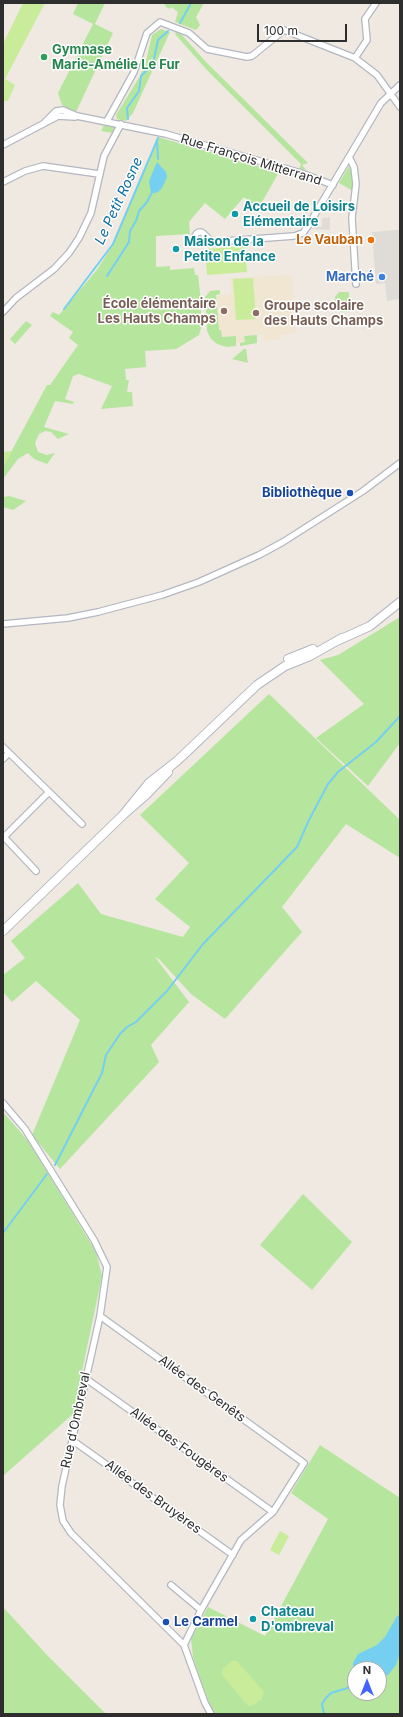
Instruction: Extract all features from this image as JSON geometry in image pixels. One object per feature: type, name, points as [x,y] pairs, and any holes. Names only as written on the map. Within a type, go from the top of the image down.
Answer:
[{"type":"main road","points":[[345,637],[400,598]]},
{"type":"main road","points":[[3,931],[123,815],[153,789],[177,761],[247,694],[285,666],[310,656],[345,637],[370,626],[400,602]]},
{"type":"street","points":[[356,58],[367,40],[365,19],[376,3]]},
{"type":"street","points":[[107,121],[134,72],[147,33],[160,22],[189,33],[207,49],[247,57],[252,56],[284,30],[320,42],[330,49],[356,58],[377,75],[391,92],[400,107]]},
{"type":"street","name":"Rue François Mitterrand","points":[[3,145],[60,115],[86,118],[166,134],[301,173],[333,185],[381,103],[400,85]]},
{"type":"street","points":[[3,312],[16,298],[54,269],[69,253],[88,221],[99,174],[108,149],[121,124]]},
{"type":"street","points":[[349,157],[356,174],[356,193],[352,204],[356,284]]},
{"type":"street","points":[[3,182],[25,171],[43,166],[99,174]]},
{"type":"street","points":[[205,236],[212,242],[298,235],[308,226],[333,185]]},
{"type":"street","points":[[3,624],[68,618],[98,612],[162,595],[199,582],[248,560],[283,542],[350,500],[400,462]]},
{"type":"street","points":[[3,747],[82,824]]},
{"type":"street","points":[[3,759],[9,753]]},
{"type":"street","points":[[36,871],[3,837],[49,792]]},
{"type":"street","name":"Rue d'Ombreval","points":[[3,1103],[25,1129],[103,1256],[107,1271],[100,1316],[85,1378],[60,1500],[61,1513],[67,1527],[184,1645],[205,1703],[211,1714]]},
{"type":"street","name":"Allée des Genêts","points":[[100,1316],[304,1463],[273,1512]]},
{"type":"street","name":"Allée des Fougères","points":[[85,1378],[273,1512]]},
{"type":"street","name":"Allée des Bruyères","points":[[72,1440],[233,1555]]},
{"type":"street","points":[[184,1645],[201,1610],[241,1540],[273,1512]]},
{"type":"street","points":[[171,1585],[201,1610]]},
{"type":"shaded area","points":[[330,217],[330,230],[312,229],[314,226],[322,227],[322,218]]},
{"type":"shaded area","points":[[399,230],[400,299],[387,301],[385,283],[376,284],[372,232]]},
{"type":"shaded area","name":"Groupe scolaire des Hauts Champs","points":[[292,275],[296,333],[280,335],[281,339],[264,341],[263,334],[244,335],[245,342],[235,343],[234,336],[222,336],[221,331],[219,331],[216,296],[231,294],[230,278]]},
{"type":"green space","points":[[23,3],[45,3],[5,79],[15,85],[8,101],[3,101],[3,44]]},
{"type":"green space","points":[[78,3],[105,3],[95,24],[113,33],[76,112],[62,105],[58,93],[93,24],[73,14]]},
{"type":"green space","points":[[164,3],[204,3],[196,17],[200,25],[196,30],[175,22],[178,12],[171,7],[170,9],[166,7]]},
{"type":"green space","points":[[161,29],[170,32],[133,113],[126,121],[117,119],[116,115],[140,76],[146,61],[152,35]]},
{"type":"green space","points":[[176,32],[181,34],[206,62],[308,163],[302,165],[306,170],[299,169],[301,164],[207,70],[175,34]]},
{"type":"green space","points":[[105,123],[114,127],[113,133],[101,131]]},
{"type":"green space","points":[[158,137],[279,172],[258,209],[244,197],[225,219],[205,203],[189,222],[190,234],[156,236],[156,267],[170,266],[170,270],[194,268],[195,275],[198,275],[201,301],[201,328],[199,335],[176,349],[145,351],[146,367],[125,369],[126,380],[129,380],[127,392],[132,392],[133,406],[101,409],[112,386],[79,374],[73,376],[65,399],[74,402],[73,404],[55,401],[44,427],[69,434],[58,439],[51,432],[45,431],[39,434],[35,443],[38,452],[47,455],[55,453],[47,464],[34,459],[28,453],[18,459],[3,479],[3,467],[47,385],[50,385],[78,345],[69,338],[73,332],[50,316],[53,312],[59,315],[96,271],[113,245]]},
{"type":"green space","points":[[349,166],[353,175],[353,191],[339,183]]},
{"type":"green space","points":[[245,246],[247,272],[207,275],[205,249]]},
{"type":"green space","points":[[253,278],[256,319],[236,320],[233,279]]},
{"type":"green space","points":[[220,290],[220,294],[216,295],[219,330],[221,330],[222,337],[236,336],[236,346],[227,347],[217,344],[211,339],[207,331],[205,297],[210,291]]},
{"type":"green space","points":[[339,292],[349,293],[349,312],[341,312],[337,310],[335,297]]},
{"type":"green space","points":[[26,321],[32,325],[15,344],[10,339]]},
{"type":"green space","points":[[257,335],[257,343],[240,346],[240,343],[245,342],[244,336]]},
{"type":"green space","points":[[246,349],[248,363],[232,359]]},
{"type":"green space","points":[[12,451],[5,463],[3,467],[3,452]]},
{"type":"green space","points":[[3,495],[4,497],[9,496],[26,501],[13,510],[3,507]]},
{"type":"green space","points":[[400,617],[400,743],[368,786],[316,738],[364,704],[320,660],[338,655]]},
{"type":"green space","points":[[269,694],[400,820],[400,858],[346,824],[282,907],[302,932],[225,1019],[191,994],[159,959],[155,957],[189,1002],[151,1045],[159,1062],[60,1169],[32,1135],[80,1020],[36,981],[12,1002],[3,992],[3,975],[25,958],[11,941],[78,883],[101,914],[183,937],[190,927],[155,899],[189,863],[140,815]]},
{"type":"green space","points":[[3,1112],[29,1142],[96,1252],[102,1276],[73,1414],[3,1476]]},
{"type":"green space","points":[[303,1194],[352,1242],[312,1290],[260,1245]]},
{"type":"green space","points":[[320,1445],[400,1498],[400,1714],[216,1714],[211,1707],[193,1657],[191,1639],[208,1607],[265,1636],[328,1519],[291,1493]]},
{"type":"green space","points":[[280,1531],[289,1536],[279,1555],[270,1550]]},
{"type":"green space","points":[[3,1607],[46,1654],[106,1714],[3,1714]]},
{"type":"green space","points":[[232,1661],[237,1661],[264,1692],[262,1699],[253,1705],[248,1706],[222,1675],[222,1669]]},
{"type":"water","points":[[157,162],[166,172],[167,177],[162,188],[158,192],[151,194],[149,181]]},
{"type":"water","points":[[400,1615],[400,1652],[396,1665],[388,1675],[387,1661],[354,1661],[358,1654],[377,1645],[385,1637],[397,1616]]},
{"type":"waterway","name":"Le Petit Rosne","points":[[180,23],[191,3]]},
{"type":"waterway","name":"Le Petit Rosne","points":[[128,119],[127,108],[139,91],[141,76],[150,67],[154,59],[158,40],[168,31]]},
{"type":"waterway","name":"Le Petit Rosne","points":[[64,309],[113,244],[158,138]]},
{"type":"waterway","points":[[157,142],[158,159]]},
{"type":"waterway","points":[[107,276],[129,242],[130,231],[136,221],[139,211],[147,202],[151,194]]},
{"type":"waterway","points":[[55,1165],[102,1073],[106,1055],[120,1034],[127,1027],[136,1022],[167,991],[203,944],[297,847],[328,784],[338,772],[376,742],[400,716]]},
{"type":"waterway","points":[[3,1233],[47,1174]]},
{"type":"waterway","points":[[324,1714],[322,1704],[326,1698],[331,1693],[347,1688]]},
{"type":"place","name":"Gymnase Marie-Amélie Le Fur","points":[[44,57]]},
{"type":"place","name":"Accueil de Loisirs Elémentaire","points":[[235,214]]},
{"type":"place","name":"Le Vauban","points":[[371,240]]},
{"type":"place","name":"Maison de la Petite Enfance","points":[[176,249]]},
{"type":"place","name":"Marché","points":[[382,277]]},
{"type":"place","name":"École élémentaire Les Hauts Champs","points":[[224,311]]},
{"type":"place","name":"Groupe scolaire des Hauts Champs","points":[[256,313]]},
{"type":"place","name":"Bibliothèque","points":[[350,493]]},
{"type":"place","name":"Chateau D'ombreval","points":[[253,1619]]},
{"type":"place","name":"Le Carmel","points":[[166,1622]]}]
